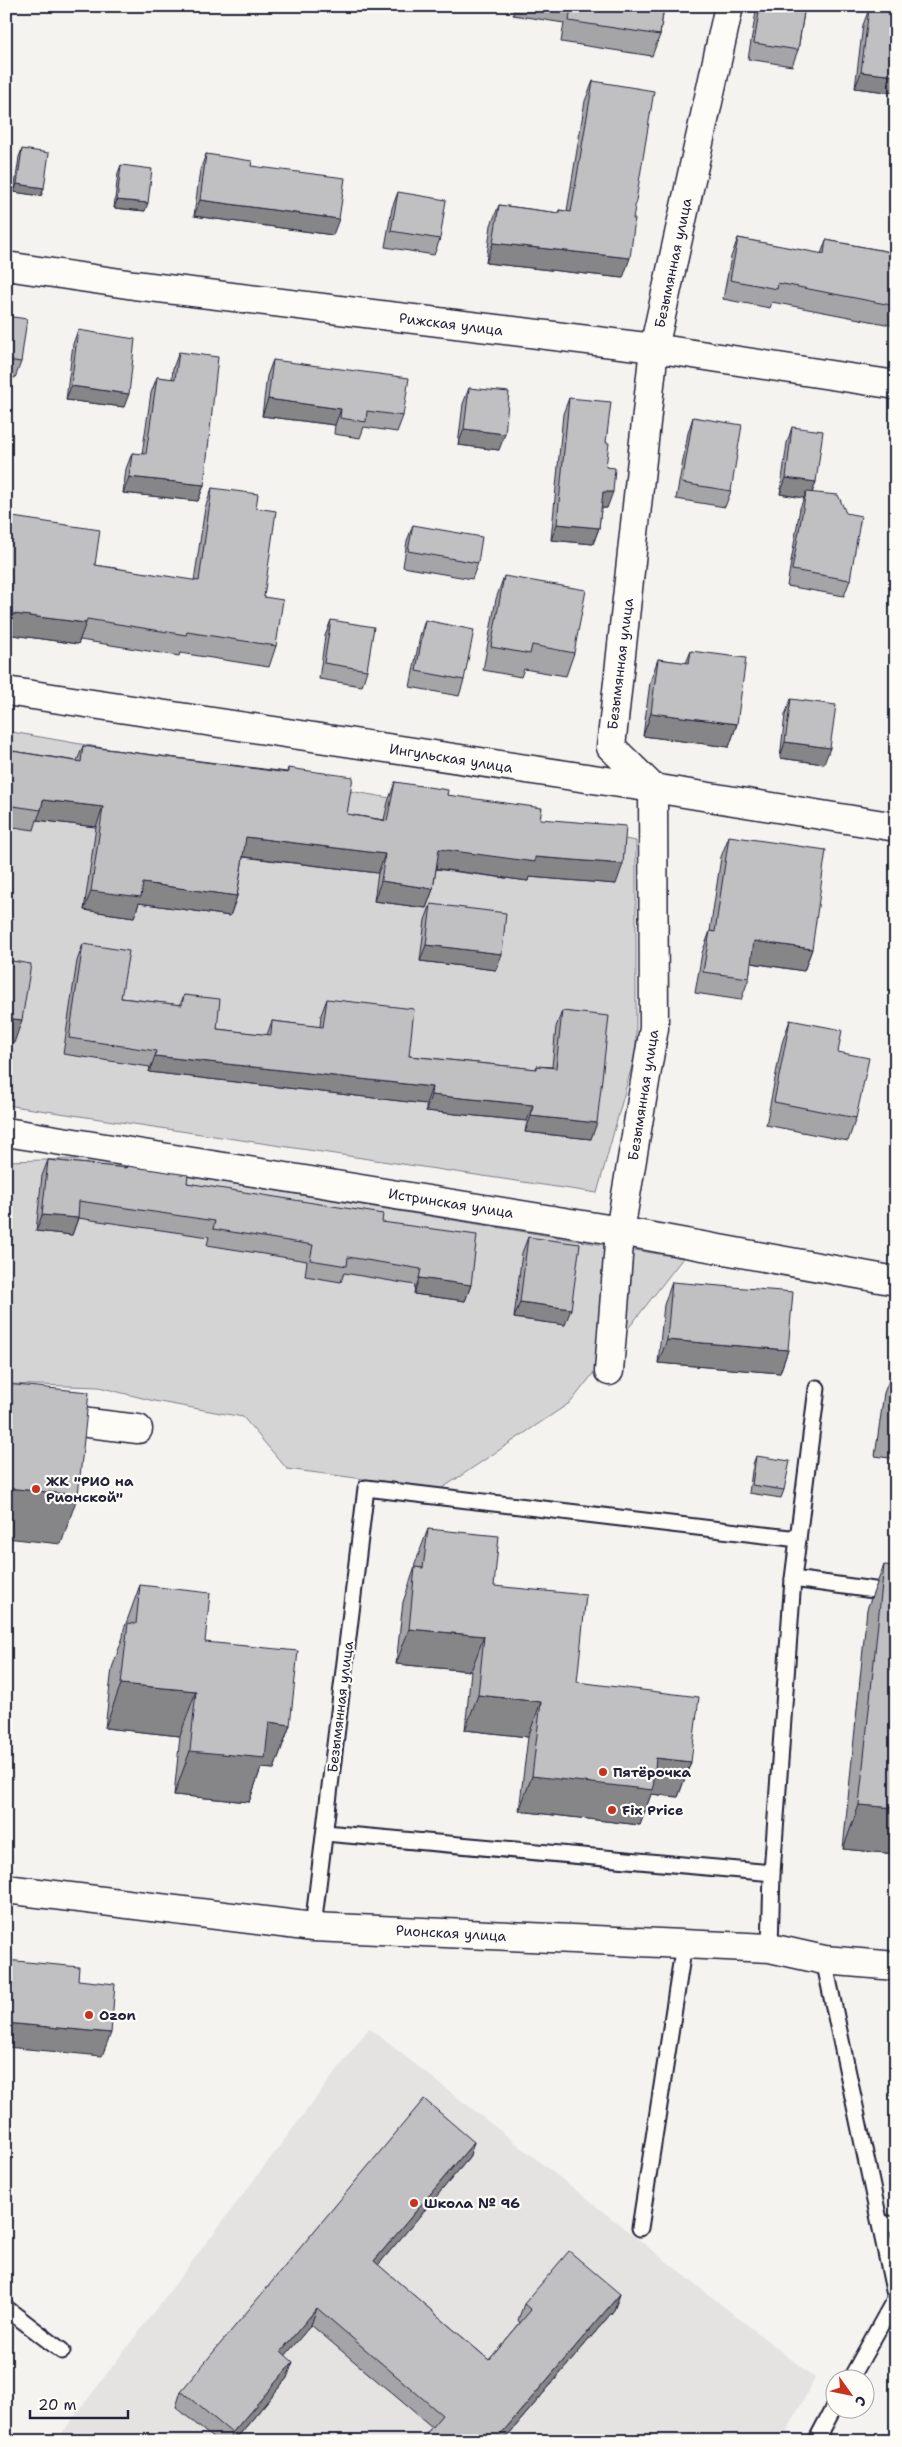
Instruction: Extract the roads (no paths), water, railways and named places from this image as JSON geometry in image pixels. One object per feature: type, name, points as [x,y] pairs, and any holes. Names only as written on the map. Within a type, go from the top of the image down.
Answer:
[{"type":"street","name":"Безымянная улица","points":[[609,1371],[620,1230],[654,1028],[653,788],[611,747],[654,348],[728,6]]},
{"type":"street","name":"Рижская улица","points":[[6,266],[144,286],[654,348],[896,385]]},
{"type":"street","name":"Ингульская улица","points":[[6,691],[653,788],[896,827]]},
{"type":"street","name":"Истринская улица","points":[[6,1132],[620,1230],[896,1281]]},
{"type":"street","points":[[6,1413],[138,1429]]},
{"type":"street","name":"Рионская улица","points":[[6,1889],[313,1927],[770,1948],[824,1960],[896,1966]]},
{"type":"lane","points":[[770,1948],[772,1873],[793,1580],[817,1388]]},
{"type":"lane","name":"Безымянная улица","points":[[313,1927],[366,1488],[798,1539]]},
{"type":"lane","points":[[793,1580],[896,1593]]},
{"type":"lane","points":[[325,1833],[772,1873]]},
{"type":"lane","points":[[640,2228],[684,1944]]},
{"type":"lane","points":[[824,1960],[895,2300],[856,2370]]},
{"type":"lane","points":[[880,2223],[896,2224]]},
{"type":"lane","points":[[6,2308],[62,2350]]},
{"type":"lane","points":[[816,2441],[827,2420]]},
{"type":"place","name":"ЖК \"РИО на Рионской\"","points":[[36,1489]]},
{"type":"place","name":"Пятёрочка","points":[[603,1772]]},
{"type":"place","name":"Fix Price","points":[[612,1810]]},
{"type":"place","name":"Ozon","points":[[89,2015]]},
{"type":"place","name":"Школа № 96","points":[[414,2203]]}]
